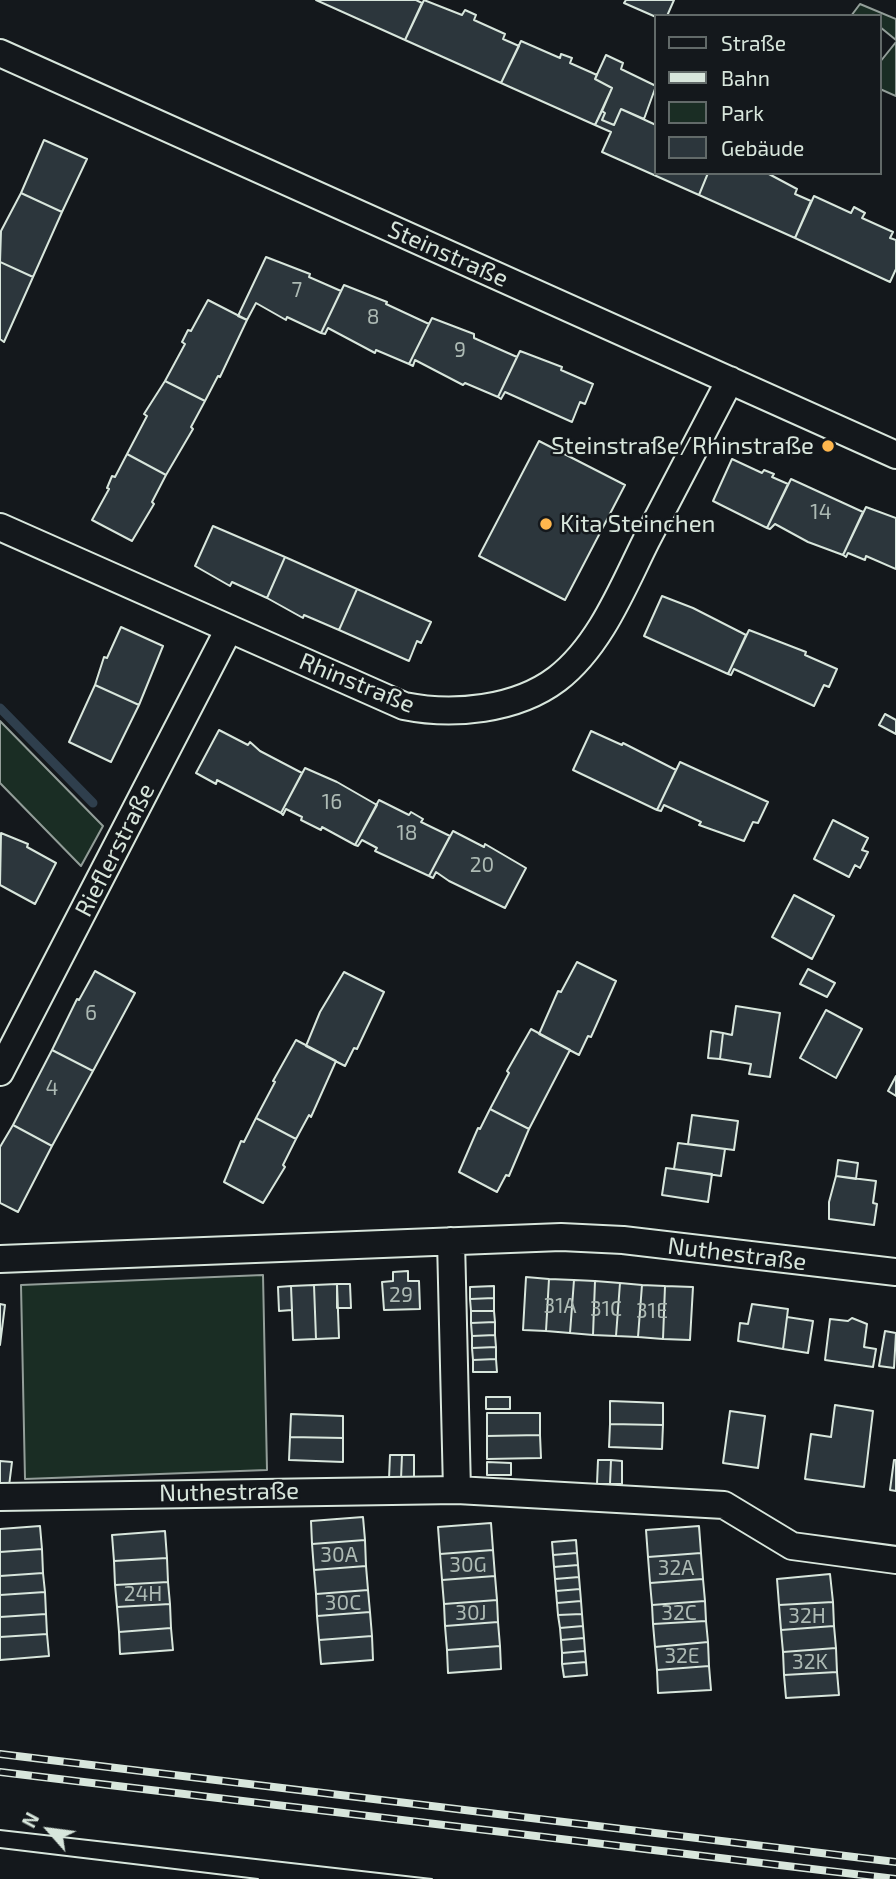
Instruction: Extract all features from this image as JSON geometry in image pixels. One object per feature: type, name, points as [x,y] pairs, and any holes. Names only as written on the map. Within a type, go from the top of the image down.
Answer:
[{"type":"street","name":"Steinstraße","points":[[0,53],[896,455]]},
{"type":"street","name":"Rhinstraße","points":[[0,527],[404,706],[433,712],[487,707],[521,698],[557,679],[594,637],[730,380]]},
{"type":"street","name":"Rieflerstraße","points":[[0,1072],[229,629]]},
{"type":"street","name":"Nuthestraße","points":[[0,1259],[561,1237],[623,1240],[896,1272]]},
{"type":"street","points":[[451,1241],[457,1490]]},
{"type":"street","name":"Nuthestraße","points":[[0,1497],[457,1490],[724,1505],[792,1546],[896,1560]]},
{"type":"green space","points":[[860,4],[896,19],[896,40],[882,29],[882,14],[852,14]]},
{"type":"green space","points":[[896,42],[896,96],[882,90],[882,60]]},
{"type":"green space","points":[[0,721],[103,826],[81,866],[0,783]]},
{"type":"green space","points":[[263,1275],[267,1470],[25,1479],[21,1285]]},
{"type":"building","points":[[316,0],[416,0],[422,3],[405,40]]},
{"type":"building","points":[[424,0],[462,15],[465,10],[476,15],[474,20],[505,34],[503,39],[519,46],[501,83],[405,40]]},
{"type":"building","points":[[626,0],[674,0],[668,14],[654,14],[654,16],[624,3]]},
{"type":"building","points":[[521,41],[560,58],[561,54],[572,58],[570,63],[597,75],[595,79],[612,88],[595,125],[501,83]]},
{"type":"building","points":[[606,55],[623,63],[621,69],[654,85],[644,119],[621,109],[614,125],[602,120],[605,113],[602,111],[612,88],[595,79]]},
{"type":"building","points":[[621,109],[654,124],[654,175],[707,175],[699,195],[602,152],[611,132],[595,125],[602,111],[605,113],[602,120],[614,125]]},
{"type":"building","points":[[44,140],[87,159],[62,212],[21,193]]},
{"type":"building","points":[[707,175],[771,175],[797,189],[795,194],[811,201],[795,238],[699,195]]},
{"type":"building","points":[[21,193],[62,212],[33,277],[0,262],[1,231]]},
{"type":"building","points":[[814,196],[851,213],[854,207],[865,213],[862,218],[893,232],[890,238],[896,240],[896,269],[890,282],[795,238]]},
{"type":"building","points":[[266,257],[310,274],[309,277],[341,291],[321,333],[287,317],[286,320],[256,303],[247,320],[238,316]]},
{"type":"building","points":[[0,262],[33,277],[4,342],[0,339]]},
{"type":"building","points":[[344,285],[387,302],[386,304],[429,324],[409,364],[376,350],[375,353],[328,328],[325,334],[321,333]]},
{"type":"building","points":[[208,300],[247,320],[220,377],[218,376],[205,401],[165,381],[185,344],[182,342],[188,330],[191,331]]},
{"type":"building","points":[[432,318],[474,334],[474,338],[517,357],[498,397],[465,383],[463,385],[415,360],[413,366],[409,364]]},
{"type":"building","points":[[520,351],[562,367],[561,370],[593,384],[585,404],[580,402],[572,422],[505,392],[501,399],[498,397]]},
{"type":"building","points":[[165,381],[205,401],[191,427],[193,429],[166,475],[127,454],[147,416],[144,414]]},
{"type":"building","points":[[539,441],[625,485],[565,600],[479,556]]},
{"type":"building","points":[[127,454],[166,475],[152,502],[154,504],[132,541],[92,520],[109,489],[107,488],[112,476],[115,477]]},
{"type":"building","points":[[732,459],[762,473],[764,470],[774,474],[772,477],[788,484],[767,528],[713,501]]},
{"type":"building","points":[[791,479],[863,512],[843,555],[808,542],[775,524],[770,529],[767,528]]},
{"type":"building","points":[[866,507],[896,518],[896,569],[866,556],[865,560],[848,553],[846,557],[843,555]]},
{"type":"building","points":[[213,526],[285,557],[267,598],[232,582],[230,586],[195,566]]},
{"type":"building","points":[[285,557],[357,589],[339,630],[304,615],[303,618],[267,598]]},
{"type":"building","points":[[357,589],[431,622],[421,643],[417,641],[409,661],[339,630]]},
{"type":"building","points":[[662,596],[693,608],[746,635],[728,674],[644,636]]},
{"type":"building","points":[[121,627],[163,646],[139,705],[95,685],[104,657],[107,658]]},
{"type":"building","points":[[749,630],[806,652],[805,655],[837,669],[829,687],[824,685],[814,706],[734,669],[731,675],[728,674]]},
{"type":"building","points":[[95,685],[139,705],[111,762],[69,742]]},
{"type":"building","points":[[885,714],[896,720],[896,734],[879,725]]},
{"type":"building","points":[[219,730],[248,745],[250,742],[260,751],[302,773],[281,813],[217,780],[216,784],[196,773]]},
{"type":"building","points":[[591,731],[622,745],[623,743],[676,770],[657,810],[573,770]]},
{"type":"building","points":[[680,762],[768,802],[758,823],[753,822],[744,841],[699,825],[701,822],[664,805],[661,811],[657,810]]},
{"type":"building","points":[[305,768],[337,782],[377,805],[355,845],[322,827],[321,830],[301,820],[302,817],[286,809],[283,815],[281,813]]},
{"type":"building","points":[[379,800],[409,815],[411,812],[423,819],[421,822],[450,836],[429,876],[375,851],[377,848],[362,840],[358,846],[355,845]]},
{"type":"building","points":[[833,820],[868,838],[862,850],[868,852],[860,868],[855,865],[849,877],[814,859]]},
{"type":"building","points":[[453,831],[484,847],[485,844],[526,868],[505,908],[436,872],[433,878],[429,876]]},
{"type":"building","points":[[1,833],[28,844],[27,847],[56,863],[35,904],[0,885]]},
{"type":"building","points":[[794,895],[834,916],[812,959],[772,937]]},
{"type":"building","points":[[577,962],[616,981],[591,1037],[588,1036],[579,1055],[539,1034],[558,991],[561,992]]},
{"type":"building","points":[[808,969],[835,983],[827,997],[800,984]]},
{"type":"building","points":[[95,971],[135,993],[93,1071],[52,1050],[77,999],[79,1000]]},
{"type":"building","points":[[344,972],[384,992],[357,1049],[354,1048],[345,1066],[306,1046],[320,1012]]},
{"type":"building","points":[[736,1006],[780,1013],[770,1077],[749,1074],[751,1064],[720,1059],[723,1033],[732,1035]]},
{"type":"building","points":[[826,1010],[862,1029],[836,1078],[800,1058]]},
{"type":"building","points":[[531,1029],[570,1050],[529,1129],[490,1109],[509,1073],[507,1071]]},
{"type":"building","points":[[711,1031],[723,1033],[720,1059],[708,1058]]},
{"type":"building","points":[[296,1040],[336,1061],[311,1117],[309,1115],[296,1139],[256,1118]]},
{"type":"building","points":[[52,1050],[93,1071],[52,1146],[13,1125]]},
{"type":"building","points":[[896,1076],[896,1096],[888,1091]]},
{"type":"building","points":[[490,1109],[529,1129],[509,1176],[506,1175],[497,1192],[459,1172],[478,1128],[480,1129]]},
{"type":"building","points":[[692,1115],[738,1121],[734,1150],[688,1144]]},
{"type":"building","points":[[256,1118],[296,1139],[283,1165],[285,1167],[263,1203],[224,1182],[241,1141],[244,1142]]},
{"type":"building","points":[[13,1125],[52,1146],[18,1212],[0,1203],[0,1147]]},
{"type":"building","points":[[678,1143],[725,1149],[721,1176],[674,1169]]},
{"type":"building","points":[[838,1160],[858,1163],[856,1179],[836,1176]]},
{"type":"building","points":[[666,1168],[712,1174],[708,1202],[662,1195]]},
{"type":"building","points":[[836,1176],[876,1181],[874,1225],[829,1219],[829,1202]]},
{"type":"building","points":[[408,1271],[408,1281],[419,1281],[420,1309],[384,1310],[382,1282],[393,1281],[393,1272]]},
{"type":"building","points":[[526,1277],[549,1279],[546,1331],[523,1330]]},
{"type":"building","points":[[549,1279],[574,1280],[570,1333],[546,1331]]},
{"type":"building","points":[[574,1280],[595,1281],[593,1335],[570,1333]]},
{"type":"building","points":[[595,1281],[620,1283],[616,1336],[593,1335]]},
{"type":"building","points":[[620,1283],[642,1285],[638,1337],[616,1336]]},
{"type":"building","points":[[337,1284],[339,1338],[316,1339],[314,1285]]},
{"type":"building","points":[[337,1284],[350,1284],[351,1308],[337,1308]]},
{"type":"building","points":[[314,1285],[316,1339],[293,1340],[291,1286]]},
{"type":"building","points":[[642,1285],[665,1286],[663,1339],[638,1337]]},
{"type":"building","points":[[291,1286],[292,1310],[279,1311],[278,1287]]},
{"type":"building","points":[[494,1286],[494,1298],[470,1299],[470,1287]]},
{"type":"building","points":[[665,1286],[693,1287],[690,1340],[663,1339]]},
{"type":"building","points":[[494,1298],[494,1311],[471,1311],[470,1299]]},
{"type":"building","points":[[0,1304],[5,1305],[0,1345]]},
{"type":"building","points":[[752,1304],[788,1309],[783,1349],[738,1341],[740,1323],[748,1324]]},
{"type":"building","points":[[471,1311],[494,1311],[495,1322],[471,1323]]},
{"type":"building","points":[[787,1317],[813,1321],[808,1353],[783,1349]]},
{"type":"building","points":[[852,1318],[867,1324],[864,1347],[876,1349],[873,1367],[825,1360],[830,1319],[848,1321]]},
{"type":"building","points":[[495,1322],[495,1335],[472,1336],[471,1323]]},
{"type":"building","points":[[885,1331],[896,1333],[894,1368],[879,1366]]},
{"type":"building","points":[[495,1335],[496,1347],[472,1348],[472,1336]]},
{"type":"building","points":[[496,1347],[496,1359],[473,1360],[472,1348]]},
{"type":"building","points":[[496,1359],[497,1372],[473,1372],[473,1360]]},
{"type":"building","points":[[486,1397],[510,1397],[510,1409],[486,1409]]},
{"type":"building","points":[[610,1401],[663,1403],[663,1425],[610,1424]]},
{"type":"building","points":[[835,1405],[873,1411],[864,1487],[805,1479],[811,1434],[831,1437]]},
{"type":"building","points":[[730,1411],[765,1416],[758,1468],[723,1463]]},
{"type":"building","points":[[487,1413],[540,1413],[540,1435],[487,1436]]},
{"type":"building","points":[[291,1414],[343,1416],[343,1438],[290,1437]]},
{"type":"building","points":[[610,1424],[663,1425],[662,1449],[609,1447]]},
{"type":"building","points":[[540,1435],[541,1458],[487,1459],[487,1436]]},
{"type":"building","points":[[290,1437],[343,1438],[343,1462],[289,1460]]},
{"type":"building","points":[[390,1455],[402,1455],[401,1479],[389,1479]]},
{"type":"building","points":[[402,1455],[414,1455],[414,1479],[401,1479]]},
{"type":"building","points":[[598,1460],[611,1460],[610,1484],[597,1484]]},
{"type":"building","points":[[611,1460],[622,1461],[622,1484],[610,1484]]},
{"type":"building","points":[[896,1460],[896,1491],[890,1490]]},
{"type":"building","points":[[0,1461],[12,1462],[9,1486],[0,1485]]},
{"type":"building","points":[[487,1462],[511,1463],[511,1475],[487,1475]]},
{"type":"building","points":[[363,1517],[365,1540],[312,1544],[311,1521]]},
{"type":"building","points":[[491,1523],[493,1550],[440,1554],[438,1527]]},
{"type":"building","points":[[40,1526],[42,1549],[0,1552],[0,1529]]},
{"type":"building","points":[[699,1526],[701,1553],[648,1557],[646,1530]]},
{"type":"building","points":[[165,1531],[167,1558],[114,1561],[112,1535]]},
{"type":"building","points":[[365,1540],[366,1566],[314,1570],[312,1544]]},
{"type":"building","points":[[576,1540],[577,1553],[553,1555],[552,1542]]},
{"type":"building","points":[[42,1549],[43,1573],[0,1576],[0,1552]]},
{"type":"building","points":[[493,1550],[495,1576],[442,1580],[440,1554]]},
{"type":"building","points":[[577,1553],[578,1565],[554,1567],[553,1555]]},
{"type":"building","points":[[701,1553],[703,1579],[650,1583],[648,1557]]},
{"type":"building","points":[[167,1558],[168,1582],[115,1585],[114,1561]]},
{"type":"building","points":[[578,1565],[579,1577],[555,1579],[554,1567]]},
{"type":"building","points":[[366,1566],[368,1590],[316,1594],[314,1570]]},
{"type":"building","points":[[43,1573],[45,1592],[0,1595],[0,1576]]},
{"type":"building","points":[[830,1574],[833,1602],[779,1605],[777,1579]]},
{"type":"building","points":[[495,1576],[497,1600],[444,1604],[442,1580]]},
{"type":"building","points":[[579,1577],[580,1589],[556,1591],[555,1579]]},
{"type":"building","points":[[703,1579],[705,1601],[652,1605],[650,1583]]},
{"type":"building","points":[[168,1582],[170,1604],[117,1607],[115,1585]]},
{"type":"building","points":[[580,1589],[581,1601],[557,1603],[556,1591]]},
{"type":"building","points":[[368,1590],[370,1612],[317,1616],[316,1594]]},
{"type":"building","points":[[45,1592],[46,1614],[0,1617],[0,1595]]},
{"type":"building","points":[[497,1600],[498,1622],[445,1626],[444,1604]]},
{"type":"building","points":[[581,1601],[582,1614],[558,1615],[557,1603]]},
{"type":"building","points":[[705,1601],[706,1621],[653,1624],[652,1605]]},
{"type":"building","points":[[833,1602],[834,1626],[781,1630],[779,1605]]},
{"type":"building","points":[[170,1604],[171,1628],[119,1632],[117,1607]]},
{"type":"building","points":[[370,1612],[372,1636],[319,1640],[317,1616]]},
{"type":"building","points":[[46,1614],[47,1634],[0,1637],[0,1617]]},
{"type":"building","points":[[582,1614],[583,1626],[560,1628],[558,1615]]},
{"type":"building","points":[[706,1621],[708,1642],[655,1647],[653,1624]]},
{"type":"building","points":[[498,1622],[500,1646],[447,1650],[445,1626]]},
{"type":"building","points":[[583,1626],[584,1638],[561,1640],[560,1628]]},
{"type":"building","points":[[834,1626],[836,1648],[783,1652],[781,1630]]},
{"type":"building","points":[[171,1628],[173,1650],[120,1654],[119,1632]]},
{"type":"building","points":[[47,1634],[49,1656],[0,1660],[0,1637]]},
{"type":"building","points":[[372,1636],[373,1660],[321,1664],[319,1640]]},
{"type":"building","points":[[584,1638],[585,1651],[562,1653],[561,1640]]},
{"type":"building","points":[[708,1642],[709,1666],[657,1670],[655,1647]]},
{"type":"building","points":[[500,1646],[501,1669],[448,1673],[447,1650]]},
{"type":"building","points":[[836,1648],[837,1672],[784,1675],[783,1652]]},
{"type":"building","points":[[585,1651],[586,1662],[562,1664],[562,1653]]},
{"type":"building","points":[[586,1662],[587,1675],[564,1677],[562,1664]]},
{"type":"building","points":[[709,1666],[711,1690],[658,1693],[657,1670]]},
{"type":"building","points":[[837,1672],[839,1695],[786,1698],[784,1675]]},
{"type":"waterway","points":[[0,708],[93,803]]},
{"type":"tram line","points":[[0,1830],[432,1879]]},
{"type":"tram line","points":[[0,1848],[258,1879]]},
{"type":"railway","points":[[0,1754],[896,1862]]},
{"type":"railway","points":[[0,1772],[896,1879]]},
{"type":"place","name":"Steinstraße/Rhinstraße","points":[[828,446]]},
{"type":"place","name":"Kita Steinchen","points":[[546,524]]}]
